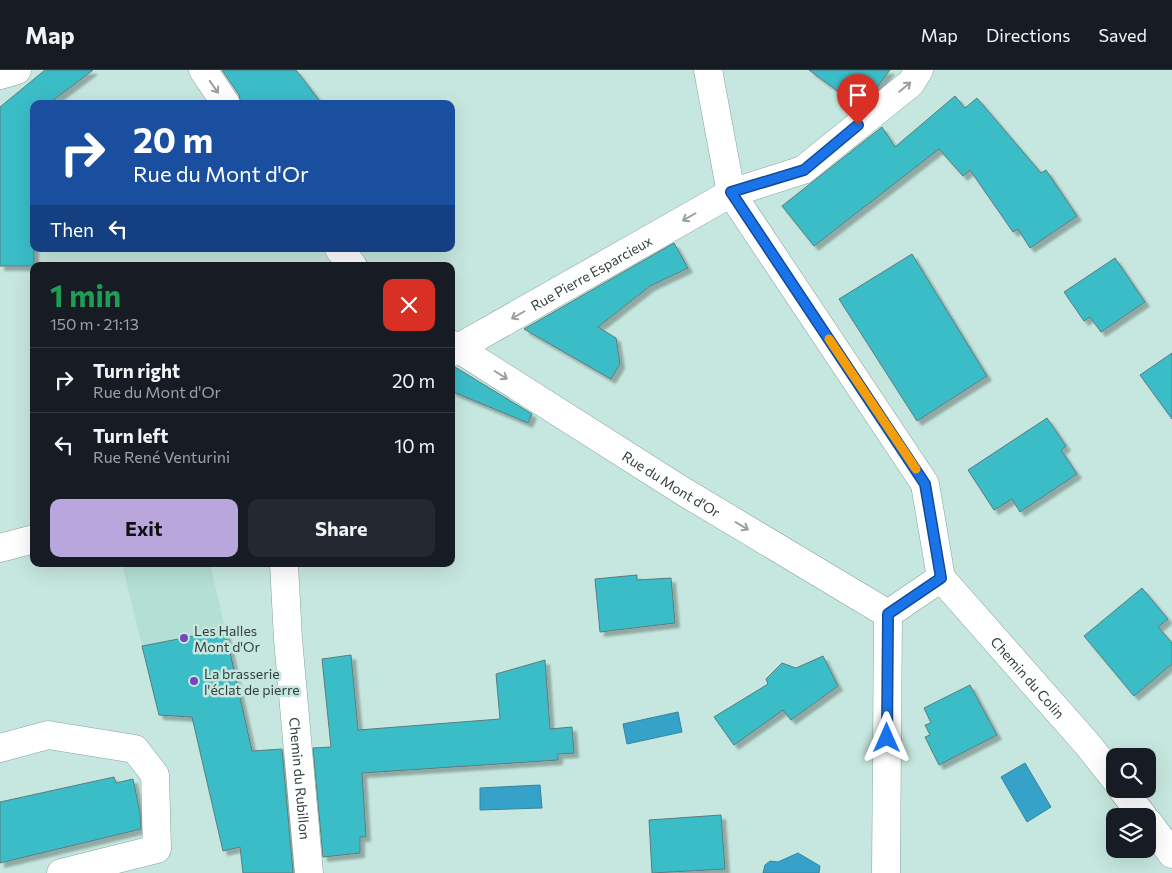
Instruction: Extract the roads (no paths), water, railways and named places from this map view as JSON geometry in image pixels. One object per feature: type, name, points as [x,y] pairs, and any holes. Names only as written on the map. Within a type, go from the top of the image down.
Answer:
[{"type":"street","points":[[0,75],[17,70]]},
{"type":"street","points":[[203,70],[223,100]]},
{"type":"street","points":[[708,70],[731,192],[925,484],[941,578],[888,614],[886,873]]},
{"type":"street","name":"Rue Pierre Esparcieux","points":[[455,347],[731,192],[804,170],[911,83],[919,70]]},
{"type":"street","points":[[341,252],[350,262]]},
{"type":"street","name":"Rue du Mont d'Or","points":[[455,349],[681,490],[888,614]]},
{"type":"street","points":[[0,548],[30,540]]},
{"type":"street","name":"Chemin du Rubillon","points":[[284,567],[288,639],[309,873]]},
{"type":"street","name":"Chemin du Colin","points":[[941,578],[1106,768]]},
{"type":"street","points":[[0,748],[48,735],[135,749],[155,775],[157,849],[62,873]]},
{"type":"street","points":[[1129,798],[1137,808]]},
{"type":"street","points":[[1156,833],[1172,854]]},
{"type":"water","points":[[678,712],[682,732],[627,744],[623,724]]},
{"type":"water","points":[[1025,763],[1051,807],[1027,822],[1001,777]]},
{"type":"water","points":[[540,785],[542,808],[480,810],[480,788]]},
{"type":"water","points":[[798,853],[820,866],[819,873],[763,873],[765,865],[770,861],[778,862]]},
{"type":"place","name":"Les Halles Mont d'Or","points":[[184,638]]},
{"type":"place","name":"La brasserie l'éclat de pierre","points":[[194,681]]}]
